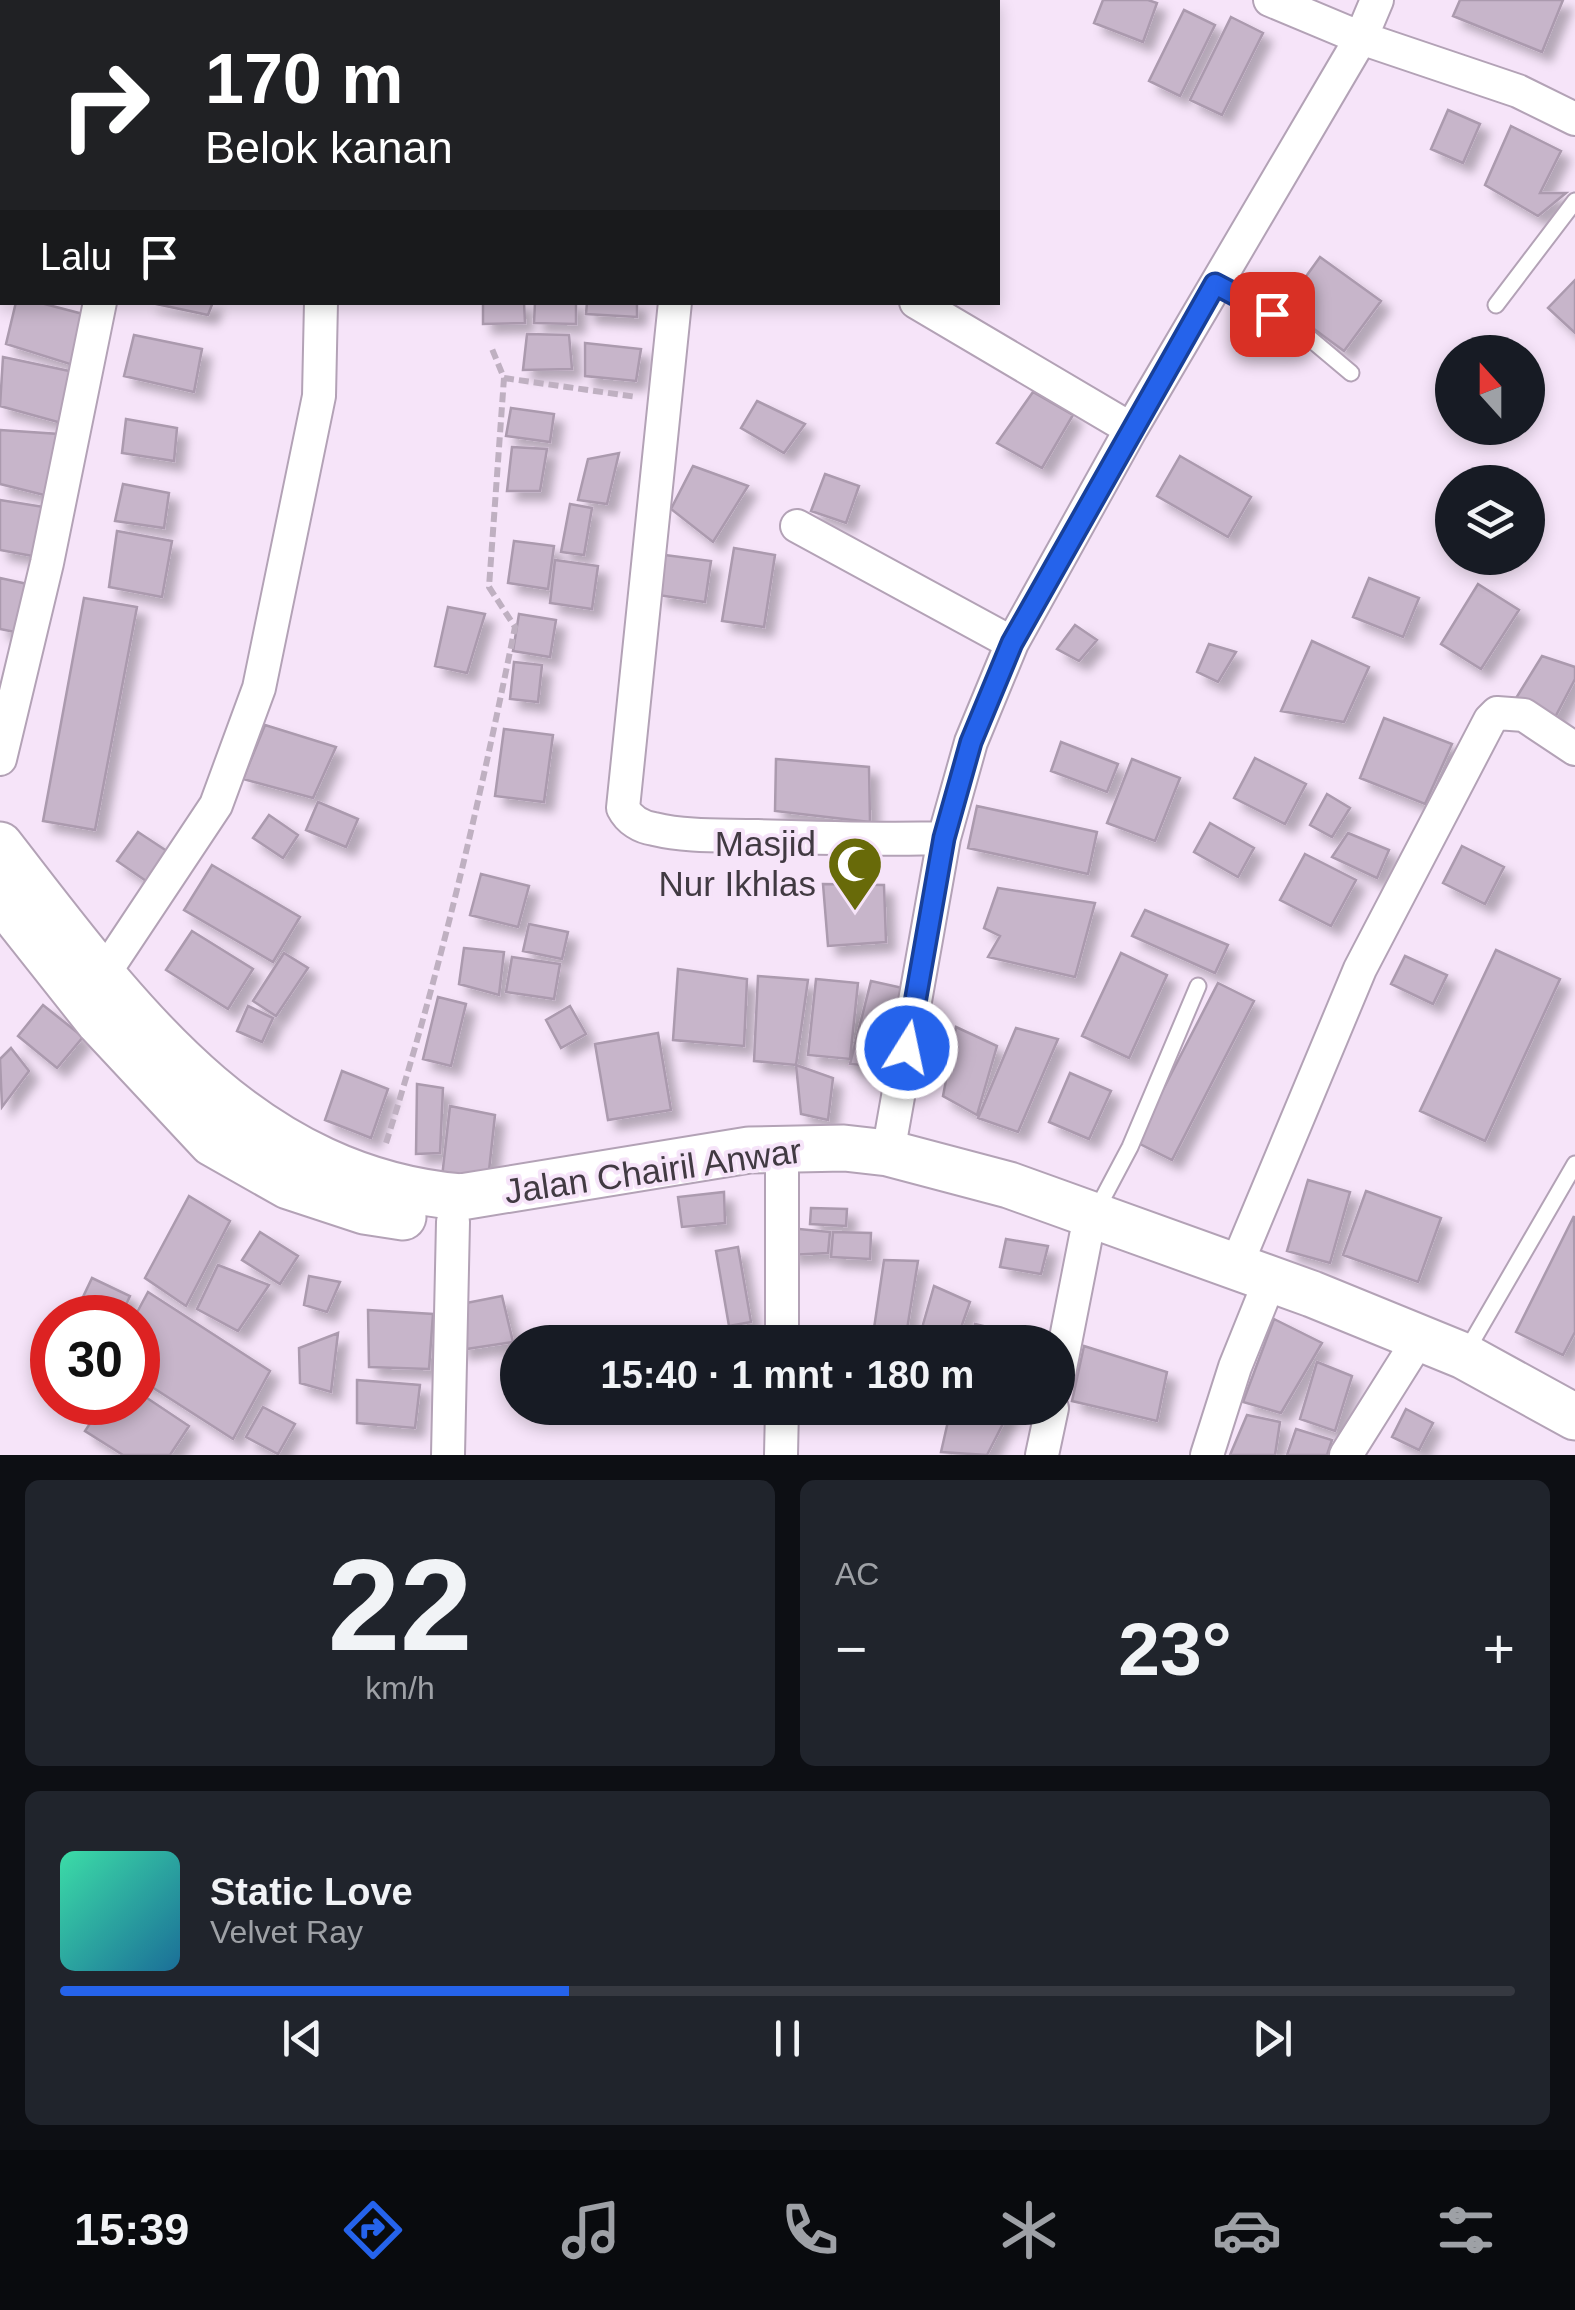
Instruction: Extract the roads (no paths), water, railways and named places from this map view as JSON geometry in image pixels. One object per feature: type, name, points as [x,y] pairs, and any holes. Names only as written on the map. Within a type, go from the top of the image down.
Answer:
[{"type":"main road","name":"Jalan Chairil Anwar","points":[[0,845],[134,1014],[194,1073],[257,1123],[317,1158],[374,1183],[416,1193],[461,1197],[750,1150],[844,1148],[888,1153],[1009,1184],[1090,1225],[1464,1356],[1575,1416]]},
{"type":"main road","name":"Jalan Chairil Anwar","points":[[0,897],[98,1022],[212,1144],[288,1186],[364,1211],[453,1222],[530,1215],[722,1175],[782,1170],[849,1176],[1090,1225]]},
{"type":"main road","name":"Jalan Chairil Anwar","points":[[1249,1283],[1412,1350],[1575,1437]]},
{"type":"street","points":[[1270,0],[1360,38],[1518,91],[1575,120]]},
{"type":"street","points":[[888,1153],[944,838],[971,742],[1012,643],[1131,429],[1360,38],[1377,0]]},
{"type":"street","points":[[0,759],[47,563],[99,305]]},
{"type":"street","points":[[103,976],[216,804],[259,688],[319,396],[321,305]]},
{"type":"street","points":[[675,305],[627,758],[625,814],[652,829],[691,834],[872,840],[944,838]]},
{"type":"street","points":[[921,305],[1131,429]]},
{"type":"street","points":[[797,526],[1012,643]]},
{"type":"street","points":[[1207,1455],[1249,1283],[1360,969],[1490,720],[1502,712],[1524,715],[1575,749]]},
{"type":"street","points":[[782,1170],[782,1325]]},
{"type":"street","points":[[448,1455],[453,1222]]},
{"type":"street","points":[[1069,1325],[1090,1225]]},
{"type":"street","points":[[1346,1455],[1412,1350]]},
{"type":"street","points":[[781,1455],[782,1425]]},
{"type":"street","points":[[1042,1455],[1048,1425]]},
{"type":"lane","points":[[1496,305],[1575,201]]},
{"type":"lane","points":[[1215,284],[1300,331],[1351,372]]},
{"type":"lane","points":[[1090,1225],[1130,1147],[1198,986]]},
{"type":"lane","points":[[1464,1356],[1575,1164]]},
{"type":"place","name":"Masjid Nur Ikhlas","points":[[855,913]]}]
